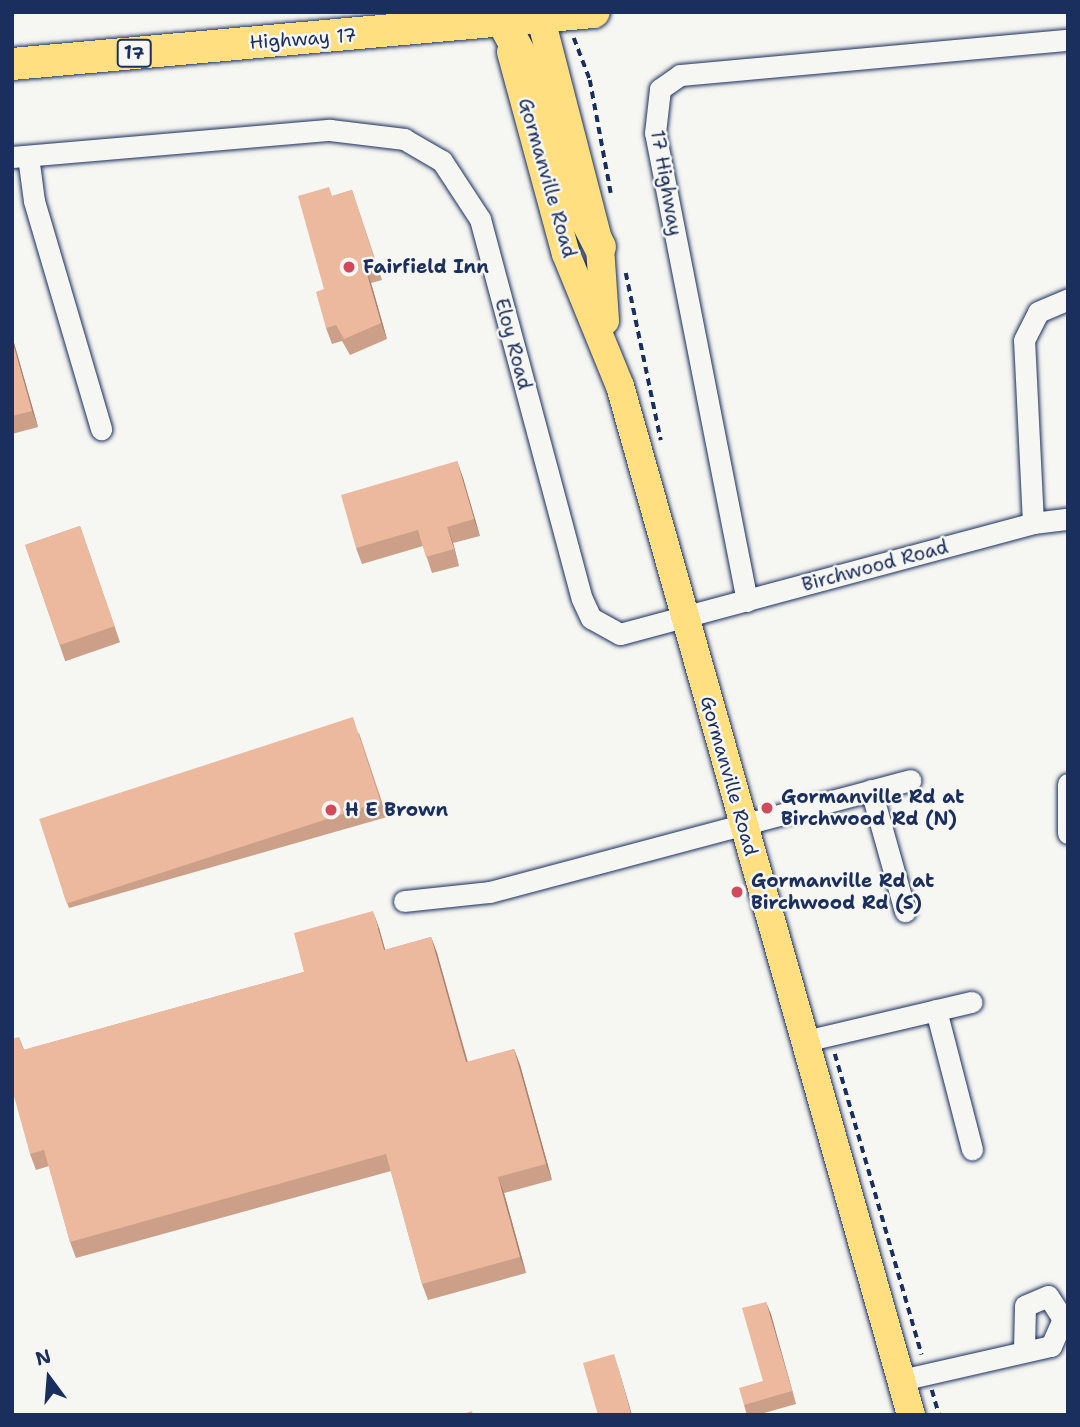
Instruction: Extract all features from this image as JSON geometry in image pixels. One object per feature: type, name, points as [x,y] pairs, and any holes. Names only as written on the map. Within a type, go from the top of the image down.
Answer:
[{"type":"highway","name":"Highway 17","points":[[12,64],[501,17],[560,15]]},
{"type":"highway","points":[[501,17],[540,91],[566,181],[612,252]]},
{"type":"main road","name":"Gormanville Road","points":[[560,15],[612,252],[606,338]]},
{"type":"main road","name":"Gormanville Road","points":[[501,17],[566,254],[606,338],[745,827],[818,1038],[914,1376],[911,1415]]},
{"type":"street","name":"17 Highway","points":[[747,601],[655,133],[660,89],[680,75],[1068,40]]},
{"type":"street","name":"Eloy Road","points":[[20,156],[330,130],[382,133],[442,161],[480,219],[591,618],[620,634],[684,620]]},
{"type":"street","points":[[20,156],[101,429]]},
{"type":"street","points":[[1033,523],[1024,340],[1038,312],[1068,299]]},
{"type":"street","name":"Birchwood Road","points":[[684,620],[1033,523],[1068,519]]},
{"type":"street","points":[[404,901],[490,892],[745,827],[909,780]]},
{"type":"street","points":[[1068,784],[1068,833]]},
{"type":"street","points":[[872,790],[905,911]]},
{"type":"street","points":[[818,1038],[971,1002]]},
{"type":"street","points":[[936,1010],[972,1149]]},
{"type":"street","points":[[914,1376],[1002,1360],[1024,1349]]},
{"type":"path","points":[[560,15],[590,80],[613,203]]},
{"type":"path","points":[[612,252],[663,448]]},
{"type":"path","points":[[818,1038],[914,1376],[939,1415]]},
{"type":"building","name":"Fairfield Inn","points":[[329,187],[332,196],[352,190],[376,264],[365,267],[381,323],[344,339],[336,325],[326,328],[316,292],[324,289],[298,196]]},
{"type":"building","points":[[12,340],[32,411],[12,416]]},
{"type":"building","points":[[457,461],[474,519],[447,527],[454,549],[426,557],[418,530],[356,548],[341,495]]},
{"type":"building","points":[[80,526],[115,626],[60,645],[25,545]]},
{"type":"building","points":[[353,717],[381,802],[67,904],[39,819]]},
{"type":"building","points":[[373,911],[384,950],[431,937],[466,1062],[514,1049],[546,1164],[498,1177],[520,1257],[422,1284],[386,1154],[70,1242],[44,1150],[30,1154],[12,1089],[12,1039],[19,1037],[23,1050],[304,972],[294,933]]},
{"type":"building","points":[[766,1302],[792,1391],[744,1405],[739,1388],[763,1381],[742,1308]]},
{"type":"building","points":[[614,1354],[631,1415],[598,1415],[583,1363]]},
{"type":"place","name":"Fairfield Inn","points":[[349,267]]},
{"type":"place","name":"Gormanville Rd at Birchwood Rd (N)","points":[[767,808]]},
{"type":"place","name":"H E Brown","points":[[331,810]]},
{"type":"place","name":"Gormanville Rd at Birchwood Rd (S)","points":[[737,892]]}]
